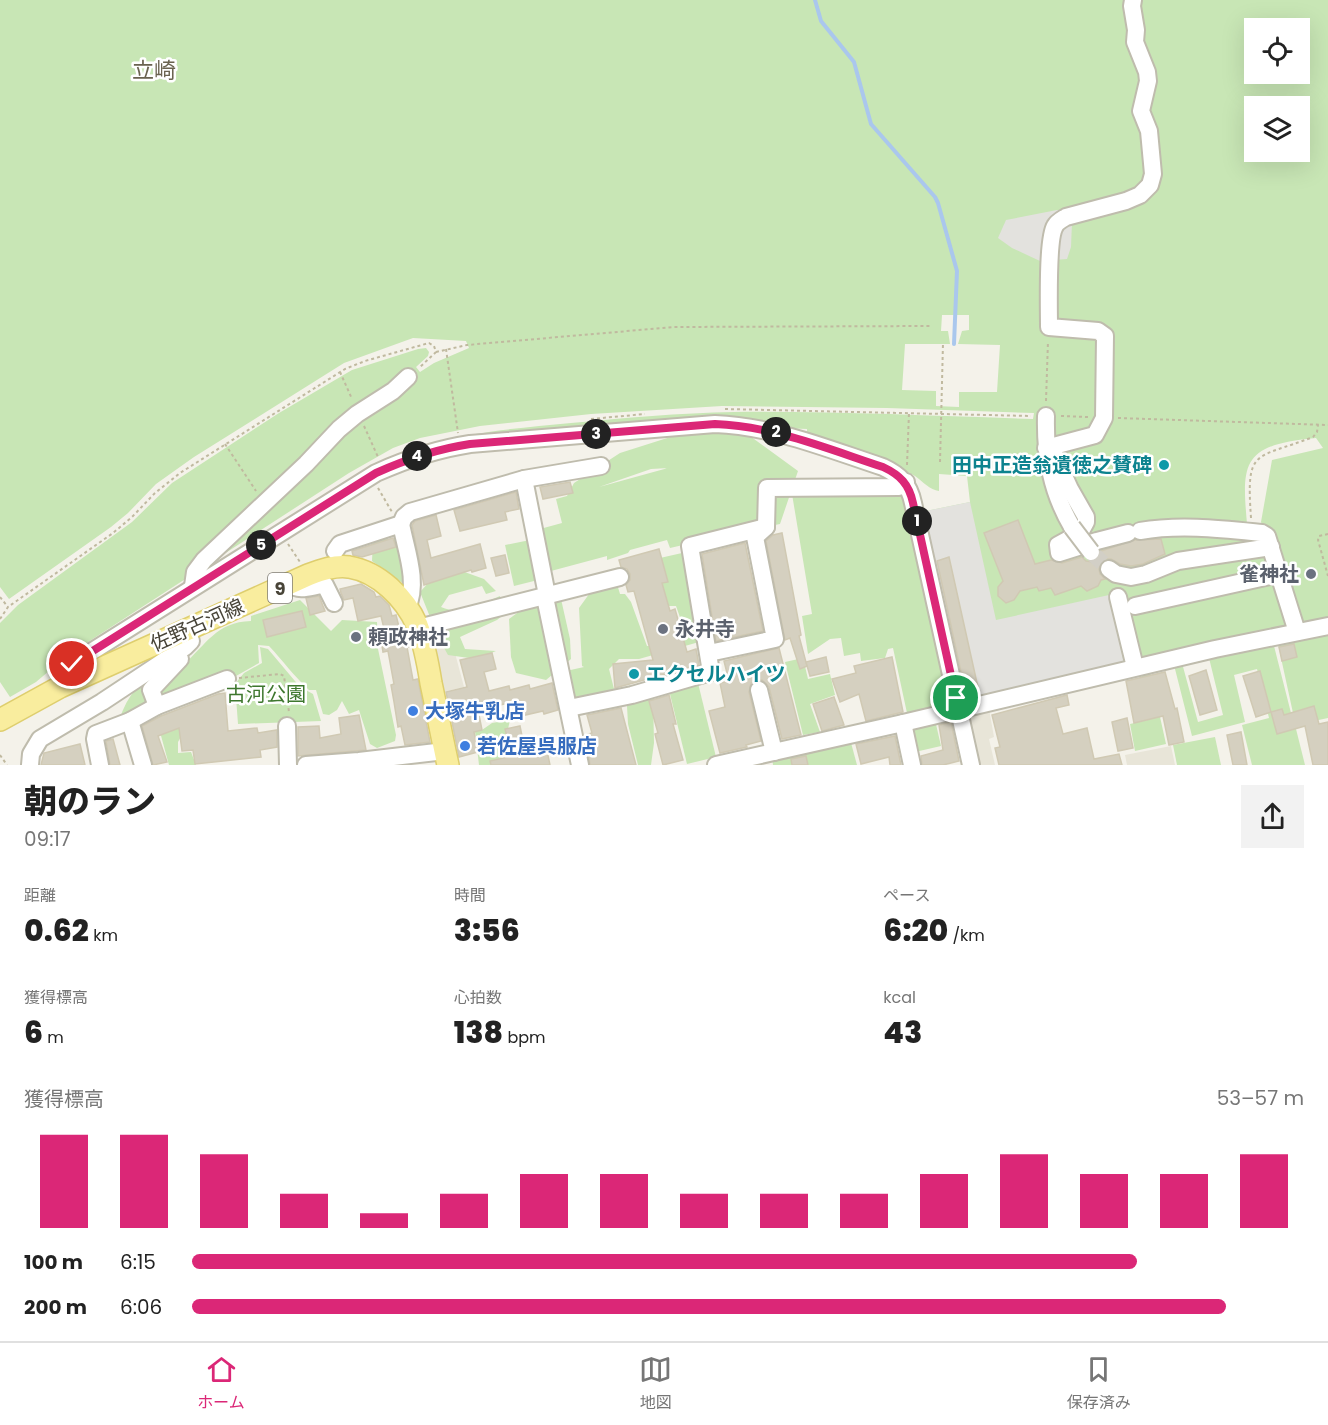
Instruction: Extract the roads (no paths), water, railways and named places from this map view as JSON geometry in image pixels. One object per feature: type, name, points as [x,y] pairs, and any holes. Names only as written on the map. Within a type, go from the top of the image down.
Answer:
[{"type":"main road","name":"佐野古河線","points":[[0,720],[60,687],[190,635],[290,584],[320,571],[347,567],[373,576],[386,585],[407,608],[418,628],[446,758]]},
{"type":"street","points":[[1049,448],[1095,435],[1102,424],[1106,341],[1105,336],[1098,331],[1049,327],[1051,246],[1054,228],[1058,221],[1066,217],[1140,195],[1150,185],[1153,174],[1149,131],[1141,111],[1148,81],[1147,72],[1135,42],[1133,0]]},
{"type":"street","points":[[193,586],[195,572],[204,560],[264,505],[339,429],[357,414],[393,391],[408,377]]},
{"type":"street","points":[[1046,416],[1053,487],[1071,527],[1091,552]]},
{"type":"street","points":[[60,687],[63,675],[72,664],[193,586],[376,473],[426,453],[470,444],[715,424],[739,425],[774,432],[906,475]]},
{"type":"street","points":[[1049,448],[1086,517],[1080,533],[1058,545],[1059,553],[1134,532],[1178,528],[1252,532],[1267,536],[1297,632]]},
{"type":"street","points":[[335,551],[340,544],[398,520],[410,512],[524,479],[601,466]]},
{"type":"street","points":[[709,653],[775,639],[755,537],[766,526],[766,488],[899,487],[906,475]]},
{"type":"street","points":[[906,475],[971,765]]},
{"type":"street","points":[[524,479],[547,595],[546,602],[580,765]]},
{"type":"street","points":[[398,520],[412,585],[412,598],[407,608]]},
{"type":"street","points":[[569,708],[632,695],[711,672],[690,546],[766,526]]},
{"type":"street","points":[[1109,569],[1116,574],[1131,577],[1146,574],[1178,561],[1271,547]]},
{"type":"street","points":[[1135,606],[1279,574]]},
{"type":"street","points":[[418,628],[620,577]]},
{"type":"street","points":[[290,584],[295,588],[304,589],[325,585],[334,603]]},
{"type":"street","points":[[1119,597],[1135,667]]},
{"type":"street","points":[[716,765],[1135,667],[1328,626]]},
{"type":"street","points":[[157,706],[150,690],[186,652],[190,635]]},
{"type":"street","points":[[30,765],[31,754],[40,739],[102,702],[185,647],[190,635]]},
{"type":"street","points":[[100,765],[96,734],[130,721],[157,706],[227,679]]},
{"type":"street","points":[[759,690],[774,752]]},
{"type":"street","points":[[130,721],[143,765]]},
{"type":"street","points":[[903,723],[912,765]]},
{"type":"street","points":[[286,726],[288,765]]},
{"type":"street","points":[[306,765],[446,758]]},
{"type":"waterway","points":[[815,0],[821,21],[854,62],[871,124],[938,203],[957,271],[954,344]]},
{"type":"tunnel","points":[[1091,552],[1109,569]]},
{"type":"place","name":"田中正造翁遺徳之賛碑","points":[[1164,465]]},
{"type":"place","name":"雀神社","points":[[1311,574]]},
{"type":"place","name":"永井寺","points":[[663,629]]},
{"type":"place","name":"頼政神社","points":[[356,637]]},
{"type":"place","name":"エクセルハイツ","points":[[634,674]]},
{"type":"place","name":"大塚牛乳店","points":[[413,711]]},
{"type":"place","name":"若佐屋呉服店","points":[[465,746]]},
{"type":"district","name":"立崎","points":[[154,70]]},
{"type":"park label","name":"古河公園","points":[[266,694]]}]
